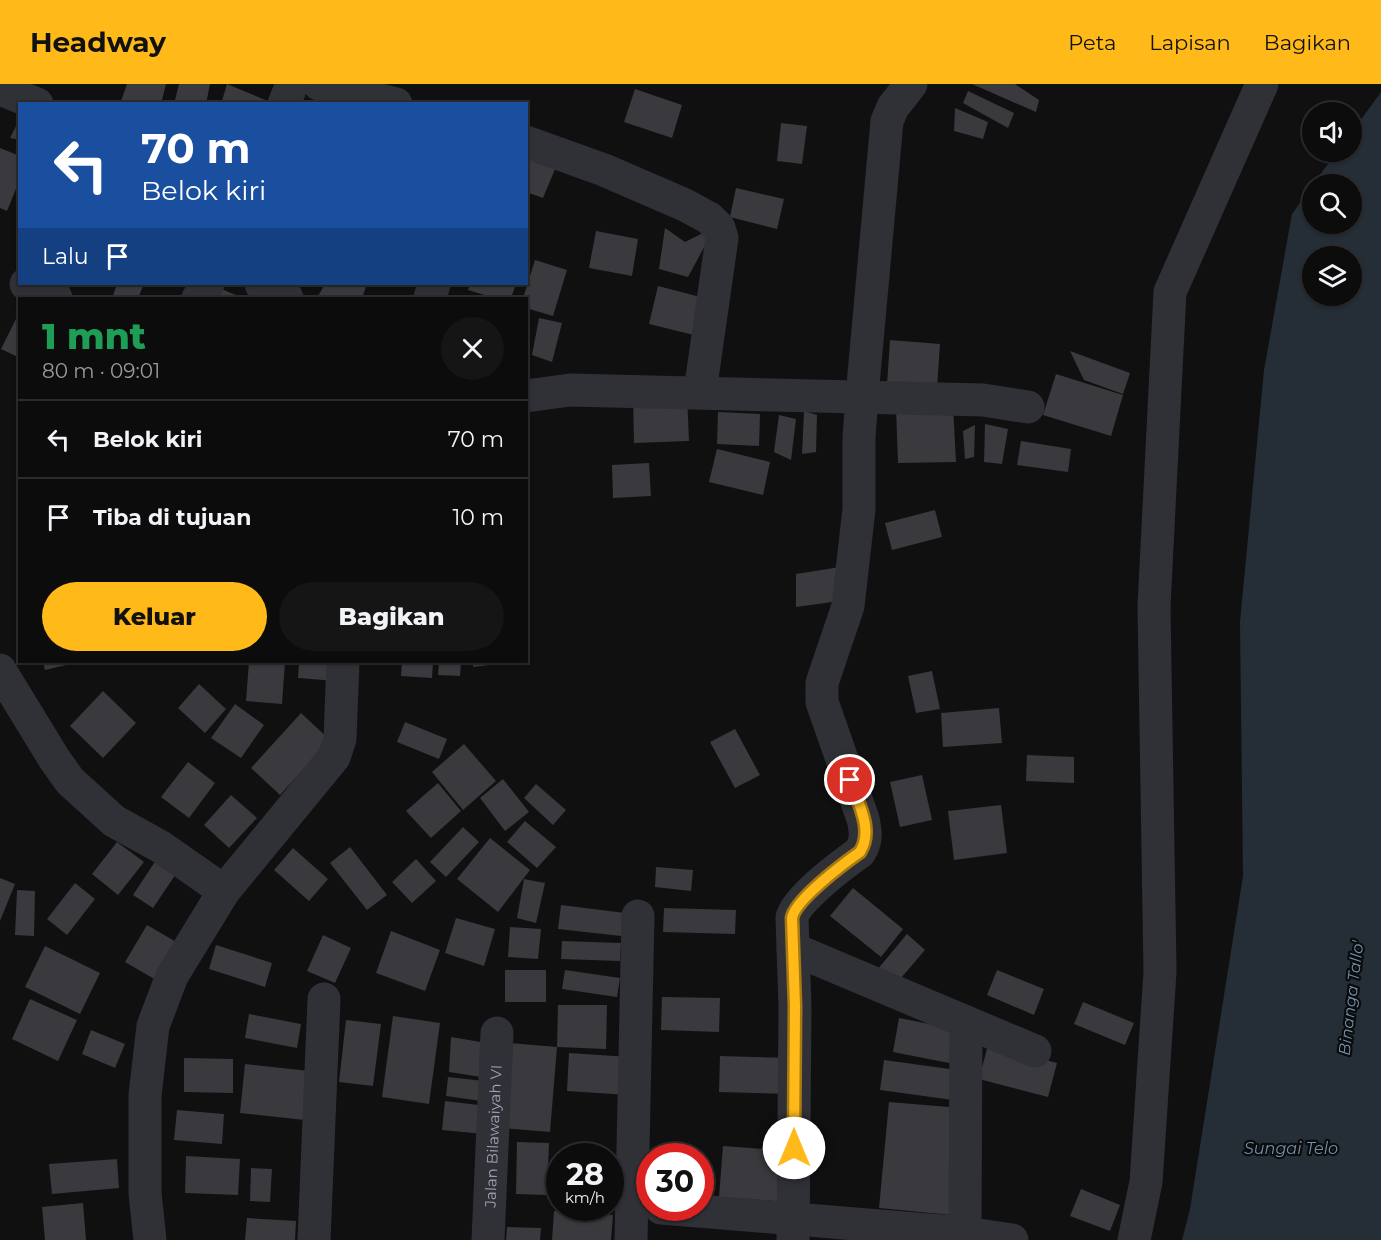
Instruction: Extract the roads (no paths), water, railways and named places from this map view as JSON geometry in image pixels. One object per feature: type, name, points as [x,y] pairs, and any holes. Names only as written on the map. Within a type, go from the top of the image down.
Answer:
[{"type":"street","points":[[285,102],[291,84]]},
{"type":"street","points":[[319,84],[388,102]]},
{"type":"street","points":[[793,1229],[793,911],[860,852],[866,836],[863,819],[822,702],[822,683],[848,606],[859,509],[859,437],[887,121],[893,107],[911,84]]},
{"type":"street","points":[[1134,1240],[1146,1182],[1160,972],[1154,606],[1170,292],[1262,84]]},
{"type":"street","points":[[0,89],[32,102]]},
{"type":"street","points":[[528,143],[604,170],[685,205],[709,218],[718,228],[722,238],[700,392]]},
{"type":"street","points":[[0,271],[18,279]]},
{"type":"street","points":[[28,285],[54,297]]},
{"type":"street","points":[[263,285],[285,297]]},
{"type":"street","points":[[528,396],[570,390],[700,392],[983,400],[1028,407]]},
{"type":"street","points":[[150,1240],[145,1192],[145,1106],[153,1026],[172,976],[224,891],[334,757],[340,739],[343,663]]},
{"type":"street","points":[[0,670],[70,781],[114,821],[161,847],[224,891]]},
{"type":"street","points":[[638,916],[645,1143]]},
{"type":"street","points":[[793,949],[1035,1051]]},
{"type":"street","points":[[314,1240],[324,999]]},
{"type":"street","points":[[966,1022],[966,1236]]},
{"type":"street","name":"Jalan Bilawaiyah VI","points":[[488,1240],[497,1033]]},
{"type":"street","points":[[714,1217],[793,1229],[1012,1240]]},
{"type":"street","points":[[630,1240],[640,1221]]},
{"type":"water","name":"Sungai Telo","points":[[1381,92],[1381,1240],[1182,1240],[1190,1209],[1243,876],[1240,622],[1264,370],[1292,214],[1302,200],[1302,234],[1362,234],[1362,174],[1320,174],[1330,162],[1362,162],[1362,118]]},
{"type":"water label","name":"Binanga Tallo'","points":[[1351,998]]}]
